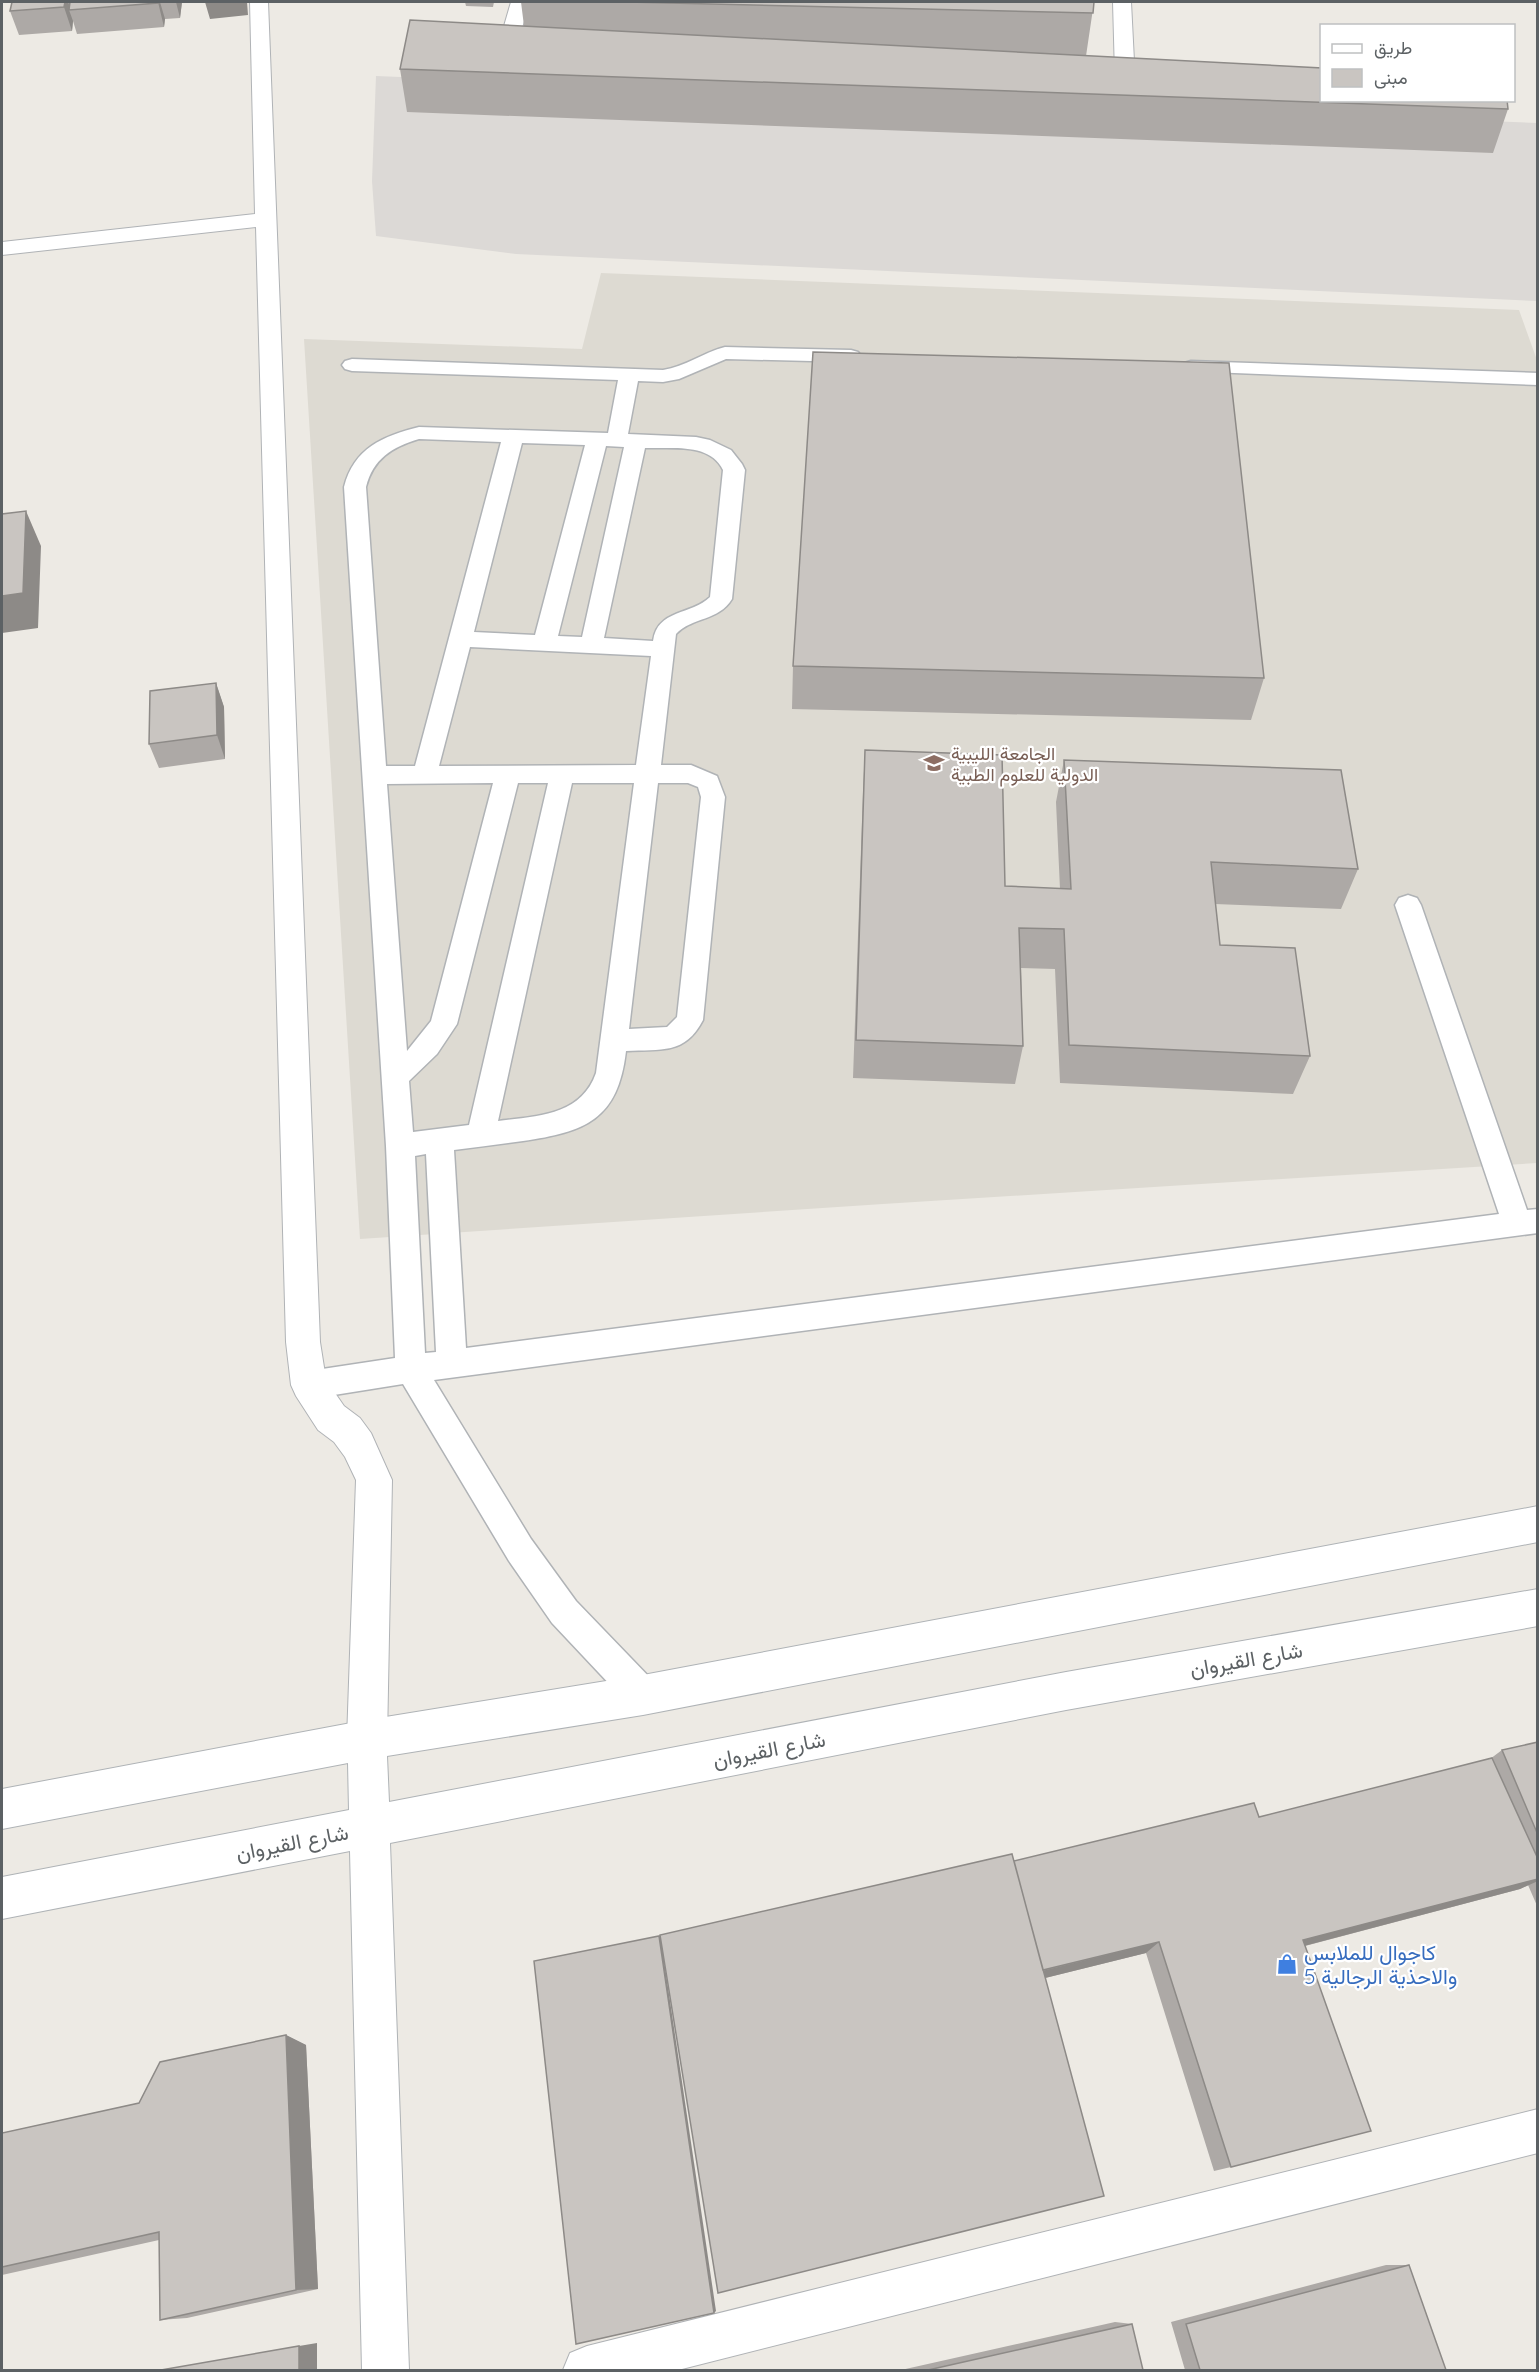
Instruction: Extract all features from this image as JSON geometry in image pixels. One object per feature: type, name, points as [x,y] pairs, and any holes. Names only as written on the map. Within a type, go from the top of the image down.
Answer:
[{"type":"street","points":[[259,2],[303,1330],[309,1385],[331,1418],[347,1430],[358,1445],[374,1480],[367,1740],[386,2370]]},
{"type":"street","points":[[520,2],[505,57],[541,58]]},
{"type":"street","points":[[1089,79],[1125,81],[1122,2]]},
{"type":"street","points":[[2,249],[266,219]]},
{"type":"street","points":[[2,1809],[367,1740],[643,1695],[1538,1524]]},
{"type":"street","name":"شارع القيروان","points":[[2,1898],[1066,1691],[1538,1607]]},
{"type":"street","points":[[587,2370],[1538,2131]]},
{"type":"lane","points":[[352,365],[673,375],[691,368],[710,356],[725,353],[872,357]]},
{"type":"lane","points":[[1168,366],[1538,379]]},
{"type":"lane","points":[[591,646],[617,440],[629,375]]},
{"type":"lane","points":[[400,1146],[560,1124],[593,1106],[605,1090],[610,1073],[665,633],[676,621],[708,612],[721,599],[734,470],[723,453],[711,446],[696,443],[420,433],[378,449],[365,461],[357,474],[355,487],[400,1146],[411,1369],[526,1559],[564,1612],[643,1695]]},
{"type":"lane","points":[[425,774],[513,436]]},
{"type":"lane","points":[[544,644],[617,440]]},
{"type":"lane","points":[[461,639],[663,649]]},
{"type":"lane","points":[[394,1077],[416,1061],[432,1044],[444,1024],[508,774]]},
{"type":"lane","points":[[481,1135],[561,774]]},
{"type":"lane","points":[[374,775],[692,774],[708,782],[712,789],[690,1020],[680,1033],[671,1038],[614,1041]]},
{"type":"lane","points":[[309,1385],[411,1369],[1527,1222],[1408,904]]},
{"type":"lane","points":[[439,1141],[452,1364]]},
{"type":"shaded area","points":[[376,76],[1537,123],[1537,301],[516,254],[376,236],[372,181]]},
{"type":"shaded area","name":"الجامعة الليبية الدولية للعلوم الطبية","points":[[601,273],[1519,310],[1538,363],[1537,1163],[360,1239],[304,339],[582,349]]},
{"type":"building","points":[[12,2],[65,2],[64,7],[10,11]]},
{"type":"building","points":[[70,2],[158,2],[158,3],[69,10]]},
{"type":"building","points":[[627,2],[1094,2],[1093,13]]},
{"type":"building","points":[[410,20],[1320,68],[1320,102],[1507,102],[1508,109],[400,69]]},
{"type":"building","points":[[813,352],[1229,363],[1264,678],[793,666]]},
{"type":"building","points":[[26,511],[23,593],[2,596],[2,514]]},
{"type":"building","points":[[216,683],[217,735],[149,744],[150,691]]},
{"type":"building","points":[[865,750],[1002,755],[1005,886],[1071,889],[1064,760],[1341,770],[1358,869],[1211,862],[1220,945],[1295,948],[1310,1056],[1069,1045],[1064,929],[1019,928],[1023,1046],[856,1040]]},
{"type":"building","points":[[1538,1742],[1538,1835],[1502,1750]]},
{"type":"building","points":[[1492,1758],[1538,1859],[1538,1879],[1303,1940],[1371,2131],[1231,2167],[1159,1942],[1043,1970],[1014,1861],[1254,1803],[1259,1817]]},
{"type":"building","points":[[1012,1854],[1104,2196],[718,2293],[660,1935]]},
{"type":"building","points":[[659,1936],[714,2313],[576,2344],[534,1961]]},
{"type":"building","points":[[286,2035],[296,2290],[160,2320],[159,2232],[2,2267],[2,2133],[139,2103],[160,2062]]},
{"type":"building","points":[[1409,2265],[1446,2370],[1200,2370],[1186,2324]]},
{"type":"building","points":[[1132,2324],[1143,2370],[928,2370]]},
{"type":"building","points":[[299,2346],[299,2370],[161,2370]]},
{"type":"place","name":"الجامعة الليبية الدولية للعلوم الطبية","points":[[934,763]]},
{"type":"place","name":"كاجوال للملابس والاحذية الرجالية 5","points":[[1287,1964]]}]
